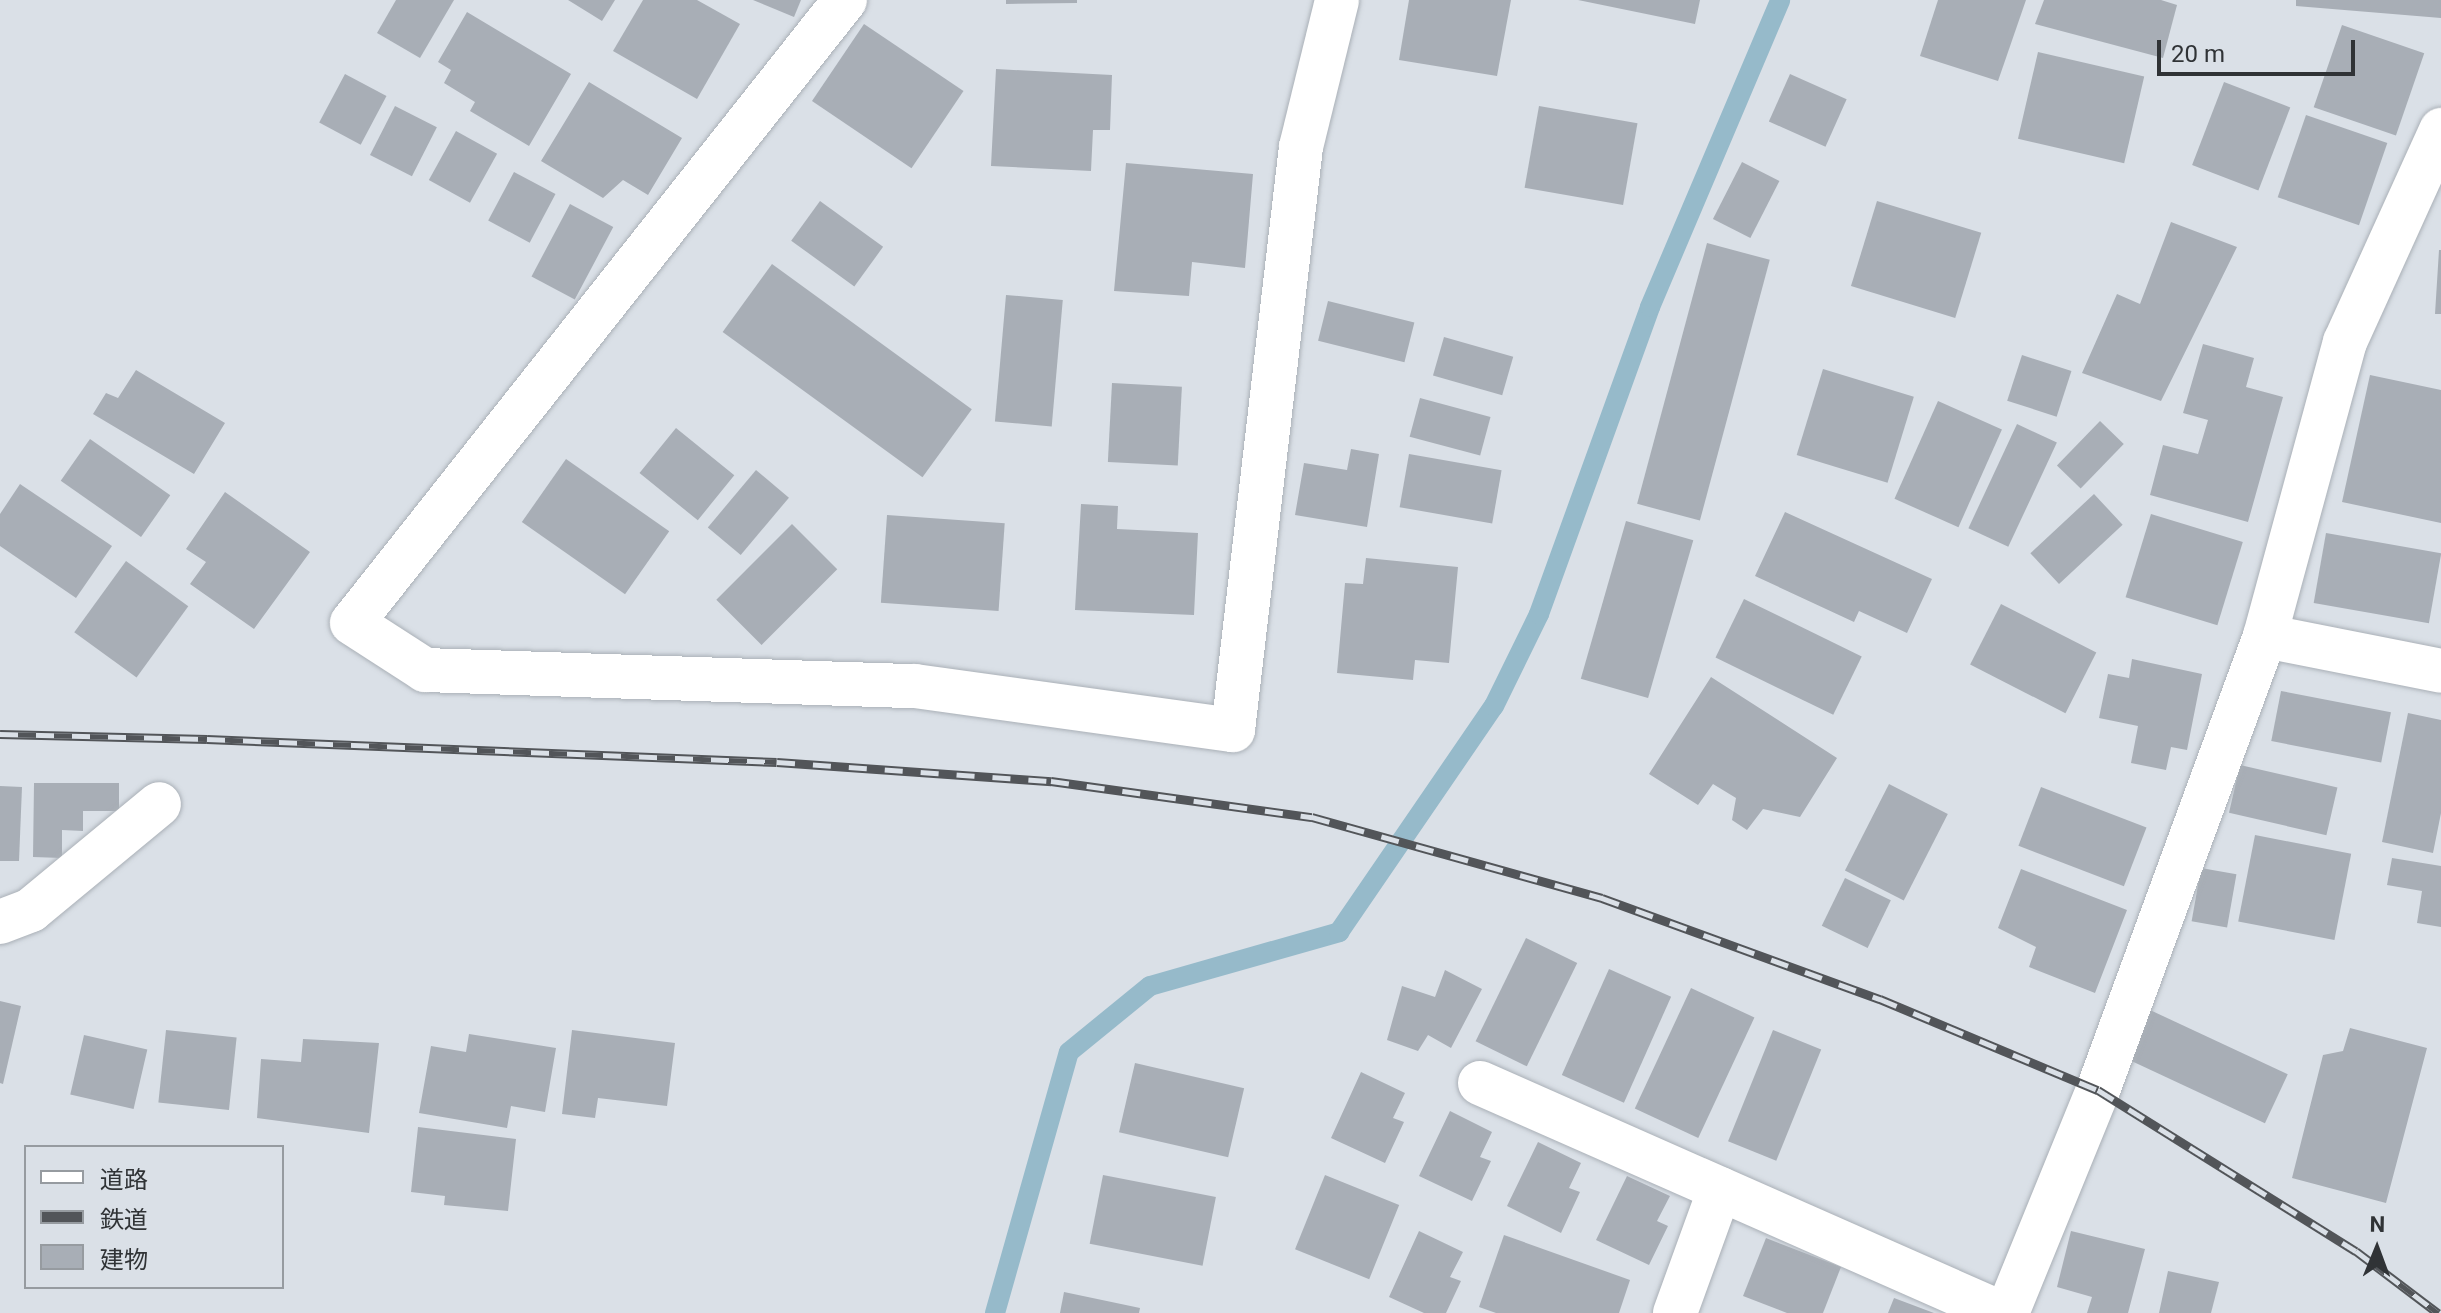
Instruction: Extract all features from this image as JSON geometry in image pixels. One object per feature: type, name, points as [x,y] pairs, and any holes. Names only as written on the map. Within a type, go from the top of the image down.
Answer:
[{"type":"street","points":[[845,0],[352,623],[425,670],[915,686],[1233,730],[1301,147],[1337,0]]},
{"type":"street","points":[[1480,1083],[2004,1313],[2098,1090],[2265,636],[2345,342],[2441,130]]},
{"type":"street","points":[[2265,636],[2441,671]]},
{"type":"street","points":[[0,922],[31,910],[159,804]]},
{"type":"street","points":[[1675,1313],[1720,1189]]},
{"type":"building","points":[[396,0],[454,0],[420,58],[377,33]]},
{"type":"building","points":[[568,0],[615,0],[602,21]]},
{"type":"building","points":[[643,0],[697,0],[740,24],[697,99],[613,51]]},
{"type":"building","points":[[753,0],[801,0],[794,17]]},
{"type":"building","points":[[1006,0],[1077,0],[1077,3],[1006,4]]},
{"type":"building","points":[[1409,0],[1511,0],[1497,76],[1399,60]]},
{"type":"building","points":[[1578,0],[1700,0],[1695,24]]},
{"type":"building","points":[[1938,0],[2026,0],[1998,81],[1920,56]]},
{"type":"building","points":[[2044,0],[2161,0],[2177,5],[2163,58],[2035,24]]},
{"type":"building","points":[[2296,0],[2441,0],[2441,18],[2296,6]]},
{"type":"building","points":[[467,12],[571,74],[529,146],[470,111],[475,102],[444,83],[451,70],[438,62]]},
{"type":"building","points":[[864,24],[963,91],[911,168],[812,101]]},
{"type":"building","points":[[2342,25],[2424,53],[2396,136],[2314,107]]},
{"type":"building","points":[[2038,52],[2144,77],[2124,163],[2018,139]]},
{"type":"building","points":[[996,69],[1112,75],[1110,130],[1093,130],[1091,171],[991,166]]},
{"type":"building","points":[[345,74],[386,96],[361,145],[319,123]]},
{"type":"building","points":[[1790,74],[1847,99],[1825,147],[1769,122]]},
{"type":"building","points":[[589,82],[682,138],[648,195],[623,180],[603,198],[541,161]]},
{"type":"building","points":[[2224,82],[2290,107],[2258,191],[2192,165]]},
{"type":"building","points":[[395,106],[437,127],[412,176],[370,155]]},
{"type":"building","points":[[1539,106],[1637,123],[1623,205],[1525,188]]},
{"type":"building","points":[[2306,115],[2387,143],[2359,225],[2278,197]]},
{"type":"building","points":[[456,131],[497,154],[470,203],[429,180]]},
{"type":"building","points":[[1742,162],[1779,181],[1750,238],[1713,219]]},
{"type":"building","points":[[1126,163],[1253,174],[1245,268],[1192,262],[1189,296],[1114,291]]},
{"type":"building","points":[[514,172],[555,194],[530,243],[488,221]]},
{"type":"building","points":[[820,201],[883,247],[854,286],[791,241]]},
{"type":"building","points":[[1877,201],[1981,233],[1955,318],[1851,286]]},
{"type":"building","points":[[570,204],[613,227],[575,299],[532,276]]},
{"type":"building","points":[[2171,222],[2237,247],[2161,401],[2082,373],[2117,294],[2140,304]]},
{"type":"building","points":[[1707,243],[1770,260],[1700,521],[1637,504]]},
{"type":"building","points":[[2439,250],[2441,314],[2435,314]]},
{"type":"building","points":[[772,264],[972,409],[922,477],[723,332]]},
{"type":"building","points":[[1006,295],[1063,300],[1052,426],[995,422]]},
{"type":"building","points":[[1328,301],[1414,323],[1404,362],[1318,341]]},
{"type":"building","points":[[1444,337],[1513,357],[1502,395],[1433,375]]},
{"type":"building","points":[[2203,344],[2254,358],[2246,387],[2283,397],[2248,522],[2150,495],[2163,445],[2198,454],[2208,420],[2183,413]]},
{"type":"building","points":[[2022,355],[2071,371],[2057,417],[2007,401]]},
{"type":"building","points":[[1823,369],[1914,397],[1888,483],[1797,455]]},
{"type":"building","points":[[136,370],[225,423],[194,474],[93,414],[106,393],[118,398]]},
{"type":"building","points":[[2370,375],[2441,390],[2441,523],[2342,502]]},
{"type":"building","points":[[1112,383],[1182,387],[1178,466],[1108,462]]},
{"type":"building","points":[[1420,398],[1491,417],[1480,456],[1410,437]]},
{"type":"building","points":[[1938,401],[2002,429],[1958,527],[1894,499]]},
{"type":"building","points":[[2100,421],[2124,444],[2081,489],[2057,466]]},
{"type":"building","points":[[2017,424],[2057,443],[2008,547],[1968,528]]},
{"type":"building","points":[[676,428],[734,475],[698,520],[639,473]]},
{"type":"building","points":[[90,439],[170,495],[141,537],[61,481]]},
{"type":"building","points":[[1351,449],[1379,454],[1367,527],[1295,515],[1304,463],[1347,470]]},
{"type":"building","points":[[1409,454],[1502,470],[1492,524],[1400,507]]},
{"type":"building","points":[[566,459],[669,531],[625,594],[522,522]]},
{"type":"building","points":[[756,470],[789,498],[741,555],[708,527]]},
{"type":"building","points":[[20,484],[112,546],[76,598],[0,546],[0,514]]},
{"type":"building","points":[[225,492],[310,552],[254,629],[190,584],[206,562],[186,549]]},
{"type":"building","points":[[2094,494],[2123,525],[2059,584],[2030,553]]},
{"type":"building","points":[[1081,504],[1118,506],[1117,529],[1198,533],[1194,615],[1075,610]]},
{"type":"building","points":[[1785,512],[1932,579],[1907,633],[1859,611],[1854,622],[1755,576]]},
{"type":"building","points":[[2151,514],[2243,542],[2217,625],[2126,597]]},
{"type":"building","points":[[887,515],[1005,523],[999,611],[881,603]]},
{"type":"building","points":[[1626,521],[1693,540],[1648,698],[1581,679]]},
{"type":"building","points":[[792,524],[837,569],[762,645],[716,600]]},
{"type":"building","points":[[2326,533],[2441,553],[2429,623],[2314,603]]},
{"type":"building","points":[[1366,558],[1458,567],[1449,663],[1415,660],[1413,680],[1337,673],[1345,583],[1363,584]]},
{"type":"building","points":[[126,561],[188,606],[137,677],[74,632]]},
{"type":"building","points":[[1744,599],[1862,656],[1833,715],[1716,657]]},
{"type":"building","points":[[2001,604],[2096,653],[2065,713],[1970,665]]},
{"type":"building","points":[[2132,659],[2202,674],[2187,750],[2171,747],[2166,770],[2131,763],[2138,726],[2099,718],[2108,674],[2129,678]]},
{"type":"building","points":[[1711,677],[1837,758],[1800,817],[1763,809],[1747,830],[1732,820],[1736,798],[1713,784],[1698,805],[1649,774]]},
{"type":"building","points":[[2281,691],[2391,712],[2381,762],[2271,741]]},
{"type":"building","points":[[2408,713],[2441,720],[2441,813],[2433,853],[2382,842]]},
{"type":"building","points":[[2240,765],[2337,787],[2326,835],[2229,813]]},
{"type":"building","points":[[34,783],[119,783],[119,811],[83,811],[83,831],[62,830],[62,858],[33,857]]},
{"type":"building","points":[[1889,784],[1948,814],[1904,900],[1845,870]]},
{"type":"building","points":[[0,786],[22,787],[19,861],[0,861]]},
{"type":"building","points":[[2041,787],[2146,827],[2124,886],[2018,846]]},
{"type":"building","points":[[2255,835],[2351,854],[2334,940],[2238,921]]},
{"type":"building","points":[[2392,858],[2441,866],[2441,927],[2417,923],[2422,891],[2387,885]]},
{"type":"building","points":[[2201,868],[2236,874],[2227,927],[2192,921]]},
{"type":"building","points":[[2021,869],[2127,910],[2095,993],[2029,967],[2036,947],[1998,928]]},
{"type":"building","points":[[1845,878],[1891,900],[1868,948],[1822,926]]},
{"type":"building","points":[[1526,938],[1577,963],[1527,1066],[1476,1041]]},
{"type":"building","points":[[1609,969],[1671,997],[1624,1103],[1562,1075]]},
{"type":"building","points":[[1445,970],[1482,989],[1451,1048],[1428,1035],[1418,1051],[1387,1040],[1402,986],[1435,997]]},
{"type":"building","points":[[1691,988],[1754,1018],[1698,1138],[1635,1109]]},
{"type":"building","points":[[0,1001],[21,1006],[3,1084],[0,1083]]},
{"type":"building","points":[[2150,1010],[2288,1074],[2265,1123],[2127,1059]]},
{"type":"building","points":[[2350,1028],[2427,1048],[2386,1203],[2292,1178],[2323,1055],[2343,1051]]},
{"type":"building","points":[[166,1030],[237,1037],[229,1110],[158,1103]]},
{"type":"building","points":[[572,1030],[675,1043],[667,1106],[598,1098],[595,1118],[562,1114]]},
{"type":"building","points":[[1773,1030],[1821,1049],[1776,1161],[1728,1141]]},
{"type":"building","points":[[469,1034],[556,1048],[545,1112],[511,1106],[507,1128],[419,1113],[431,1046],[466,1052]]},
{"type":"building","points":[[84,1035],[147,1050],[134,1109],[70,1094]]},
{"type":"building","points":[[303,1039],[379,1043],[369,1133],[257,1118],[261,1059],[301,1062]]},
{"type":"building","points":[[1135,1063],[1244,1088],[1228,1157],[1119,1132]]},
{"type":"building","points":[[1361,1072],[1405,1093],[1393,1118],[1404,1122],[1385,1163],[1331,1138]]},
{"type":"building","points":[[1450,1111],[1492,1132],[1480,1157],[1491,1161],[1472,1201],[1419,1176]]},
{"type":"building","points":[[418,1127],[516,1139],[508,1211],[444,1205],[445,1196],[411,1192]]},
{"type":"building","points":[[1538,1142],[1581,1163],[1569,1188],[1580,1192],[1561,1233],[1507,1206]]},
{"type":"building","points":[[1103,1175],[1216,1197],[1203,1266],[1090,1244]]},
{"type":"building","points":[[1325,1175],[1399,1205],[1369,1279],[1295,1249]]},
{"type":"building","points":[[1627,1176],[1670,1196],[1657,1221],[1668,1226],[1649,1265],[1596,1240]]},
{"type":"building","points":[[1419,1231],[1463,1252],[1450,1277],[1461,1281],[1446,1313],[1424,1313],[1389,1297]]},
{"type":"building","points":[[2071,1231],[2145,1249],[2128,1313],[2087,1313],[2092,1297],[2057,1287]]},
{"type":"building","points":[[1504,1235],[1630,1280],[1619,1313],[1496,1313],[1479,1307]]},
{"type":"building","points":[[1766,1238],[1841,1267],[1823,1313],[1787,1313],[1743,1296]]},
{"type":"building","points":[[2168,1271],[2219,1282],[2211,1313],[2159,1313]]},
{"type":"building","points":[[1064,1292],[1140,1308],[1139,1313],[1060,1313]]},
{"type":"building","points":[[1894,1298],[1934,1313],[1888,1313]]},
{"type":"waterway","points":[[995,1313],[1069,1052],[1150,986],[1339,932],[1494,706],[1539,614],[1650,307],[1780,0]]},
{"type":"railway","points":[[0,734],[207,739],[777,762],[1051,781],[1312,817],[1602,898],[1880,999],[2098,1090],[2356,1251],[2438,1313]]}]
